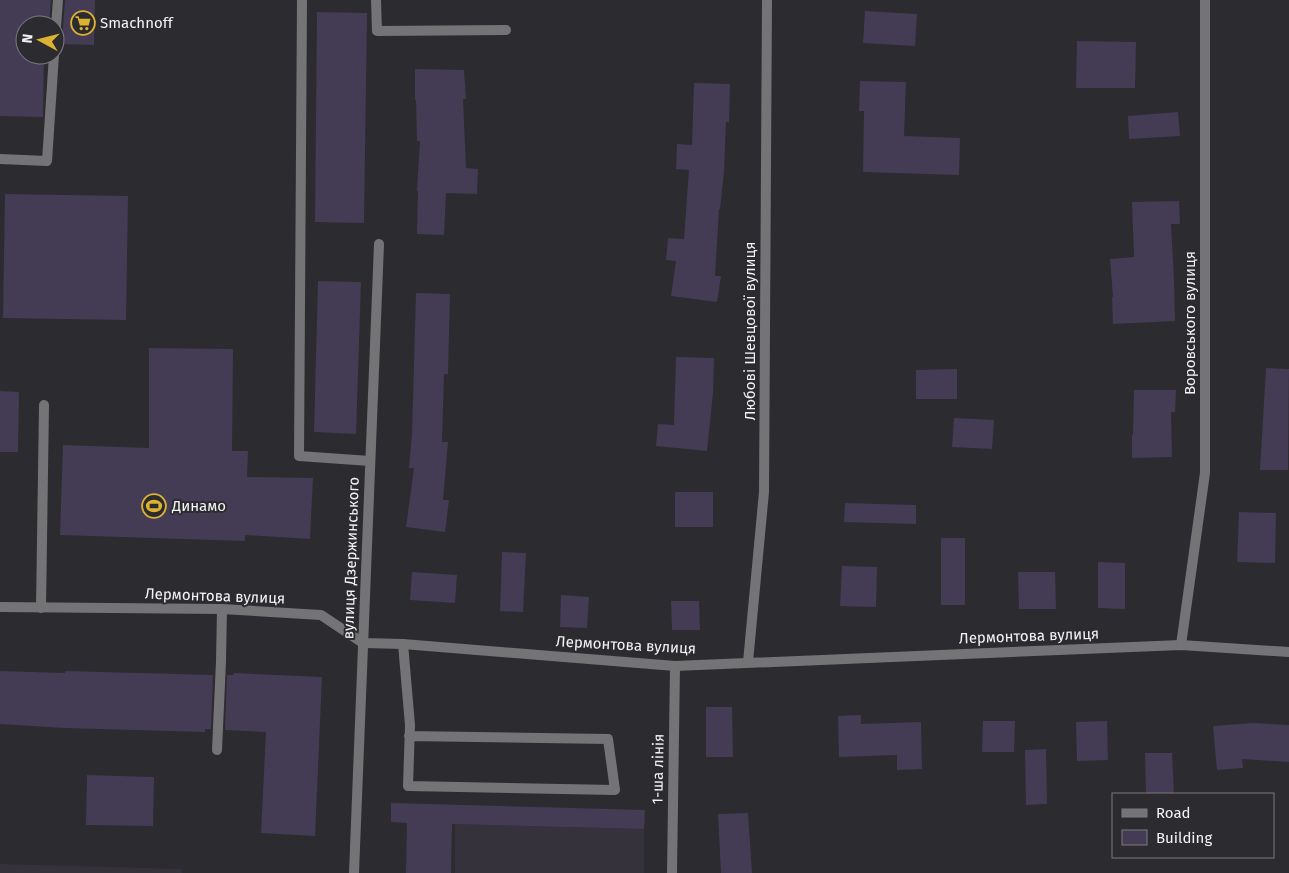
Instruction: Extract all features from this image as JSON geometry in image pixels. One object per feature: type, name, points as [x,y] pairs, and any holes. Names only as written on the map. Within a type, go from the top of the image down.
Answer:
[{"type":"street","points":[[57,15],[58,0]]},
{"type":"street","points":[[302,0],[299,456],[370,461]]},
{"type":"street","points":[[376,0],[377,31],[506,30]]},
{"type":"street","name":"Любові Шевцової вулиця","points":[[748,662],[764,492],[767,0]]},
{"type":"street","name":"Воровського вулиця","points":[[1181,645],[1205,473],[1205,0]]},
{"type":"street","points":[[0,159],[47,160],[53,65]]},
{"type":"street","name":"вулиця Дзержинського","points":[[354,873],[379,244]]},
{"type":"street","points":[[41,608],[44,406]]},
{"type":"street","name":"Лермонтова вулиця","points":[[0,607],[222,609],[321,615],[363,643],[403,644],[675,666],[1181,645],[1289,652]]},
{"type":"street","points":[[217,750],[222,609]]},
{"type":"street","points":[[403,644],[410,726],[409,736],[408,786],[615,790],[608,739],[409,736]]},
{"type":"street","name":"1-ша лінія","points":[[672,873],[675,666]]},
{"type":"shaded area","points":[[455,824],[644,829],[644,873],[455,873]]},
{"type":"shaded area","points":[[0,864],[182,869],[182,873],[0,873]]},
{"type":"building","points":[[0,0],[51,0],[50,15],[15,15],[15,65],[44,65],[43,117],[0,116]]},
{"type":"building","name":"Smachnoff","points":[[65,0],[95,0],[94,45],[65,44]]},
{"type":"building","points":[[865,11],[917,14],[915,46],[863,43]]},
{"type":"building","points":[[317,12],[367,13],[364,223],[315,222]]},
{"type":"building","points":[[1077,41],[1136,42],[1135,88],[1076,88]]},
{"type":"building","points":[[415,69],[464,70],[466,99],[463,99],[466,168],[478,169],[477,194],[446,193],[444,235],[417,234],[420,141],[417,141]]},
{"type":"building","points":[[860,81],[906,82],[904,136],[960,138],[959,175],[863,172],[864,111],[859,111]]},
{"type":"building","points":[[694,83],[730,84],[729,122],[726,122],[724,172],[719,209],[715,276],[721,276],[717,302],[671,296],[676,261],[666,260],[668,238],[684,239],[689,170],[676,169],[677,144],[692,145]]},
{"type":"building","points":[[1178,112],[1180,136],[1129,139],[1128,116]]},
{"type":"building","points":[[5,194],[128,196],[126,320],[3,318]]},
{"type":"building","points":[[1179,201],[1180,224],[1171,224],[1175,321],[1113,324],[1110,259],[1134,257],[1132,202]]},
{"type":"building","points":[[318,281],[361,282],[356,434],[314,432]]},
{"type":"building","points":[[416,293],[450,294],[448,374],[444,374],[442,442],[448,442],[443,500],[449,500],[445,532],[406,527],[414,468],[409,468],[412,433]]},
{"type":"building","points":[[149,348],[233,349],[232,451],[248,451],[247,477],[313,478],[310,539],[245,535],[245,541],[60,535],[63,445],[149,448]]},
{"type":"building","points":[[676,357],[714,358],[713,393],[707,451],[656,446],[658,424],[674,425]]},
{"type":"building","points":[[1266,368],[1289,369],[1288,470],[1260,470]]},
{"type":"building","points":[[957,369],[957,399],[916,399],[916,370]]},
{"type":"building","points":[[1134,390],[1176,390],[1175,412],[1171,412],[1172,457],[1132,458]]},
{"type":"building","points":[[0,391],[19,392],[18,452],[0,452]]},
{"type":"building","points":[[954,418],[994,420],[992,449],[952,447]]},
{"type":"building","points":[[675,492],[713,492],[713,527],[675,527]]},
{"type":"building","points":[[845,503],[916,505],[916,524],[844,522]]},
{"type":"building","points":[[1239,512],[1276,513],[1275,563],[1237,562]]},
{"type":"building","points":[[941,538],[965,538],[965,605],[941,605]]},
{"type":"building","points":[[502,552],[526,553],[523,612],[500,611]]},
{"type":"building","points":[[1098,562],[1125,563],[1125,609],[1098,608]]},
{"type":"building","points":[[842,566],[877,567],[876,607],[840,606]]},
{"type":"building","points":[[412,572],[457,575],[455,603],[410,600]]},
{"type":"building","points":[[1018,572],[1055,572],[1056,609],[1019,609]]},
{"type":"building","points":[[561,595],[589,597],[587,628],[560,627]]},
{"type":"building","points":[[671,601],[699,601],[700,630],[672,630]]},
{"type":"building","points":[[0,671],[213,675],[211,729],[205,729],[205,732],[64,728],[0,724]]},
{"type":"building","points":[[234,673],[322,677],[315,836],[261,833],[266,732],[225,730],[227,675],[233,675]]},
{"type":"building","points":[[706,707],[732,707],[733,757],[706,757]]},
{"type":"building","points":[[861,715],[861,724],[921,722],[922,769],[897,770],[897,755],[839,757],[838,716]]},
{"type":"building","points":[[983,721],[1015,721],[1014,752],[982,752]]},
{"type":"building","points":[[1107,721],[1108,760],[1077,761],[1076,722]]},
{"type":"building","points":[[1253,723],[1289,725],[1289,762],[1242,759],[1243,768],[1217,770],[1213,726]]},
{"type":"building","points":[[1046,749],[1047,804],[1026,805],[1025,750]]},
{"type":"building","points":[[1145,753],[1172,753],[1174,793],[1146,793]]},
{"type":"building","points":[[87,775],[154,777],[153,826],[86,825]]},
{"type":"building","points":[[391,803],[645,810],[644,829],[452,824],[451,873],[406,873],[407,823],[391,822]]},
{"type":"building","points":[[748,813],[752,873],[721,873],[718,814]]},
{"type":"place","name":"Smachnoff","points":[[83,23]]},
{"type":"place","name":"Динамо","points":[[154,506]]}]
